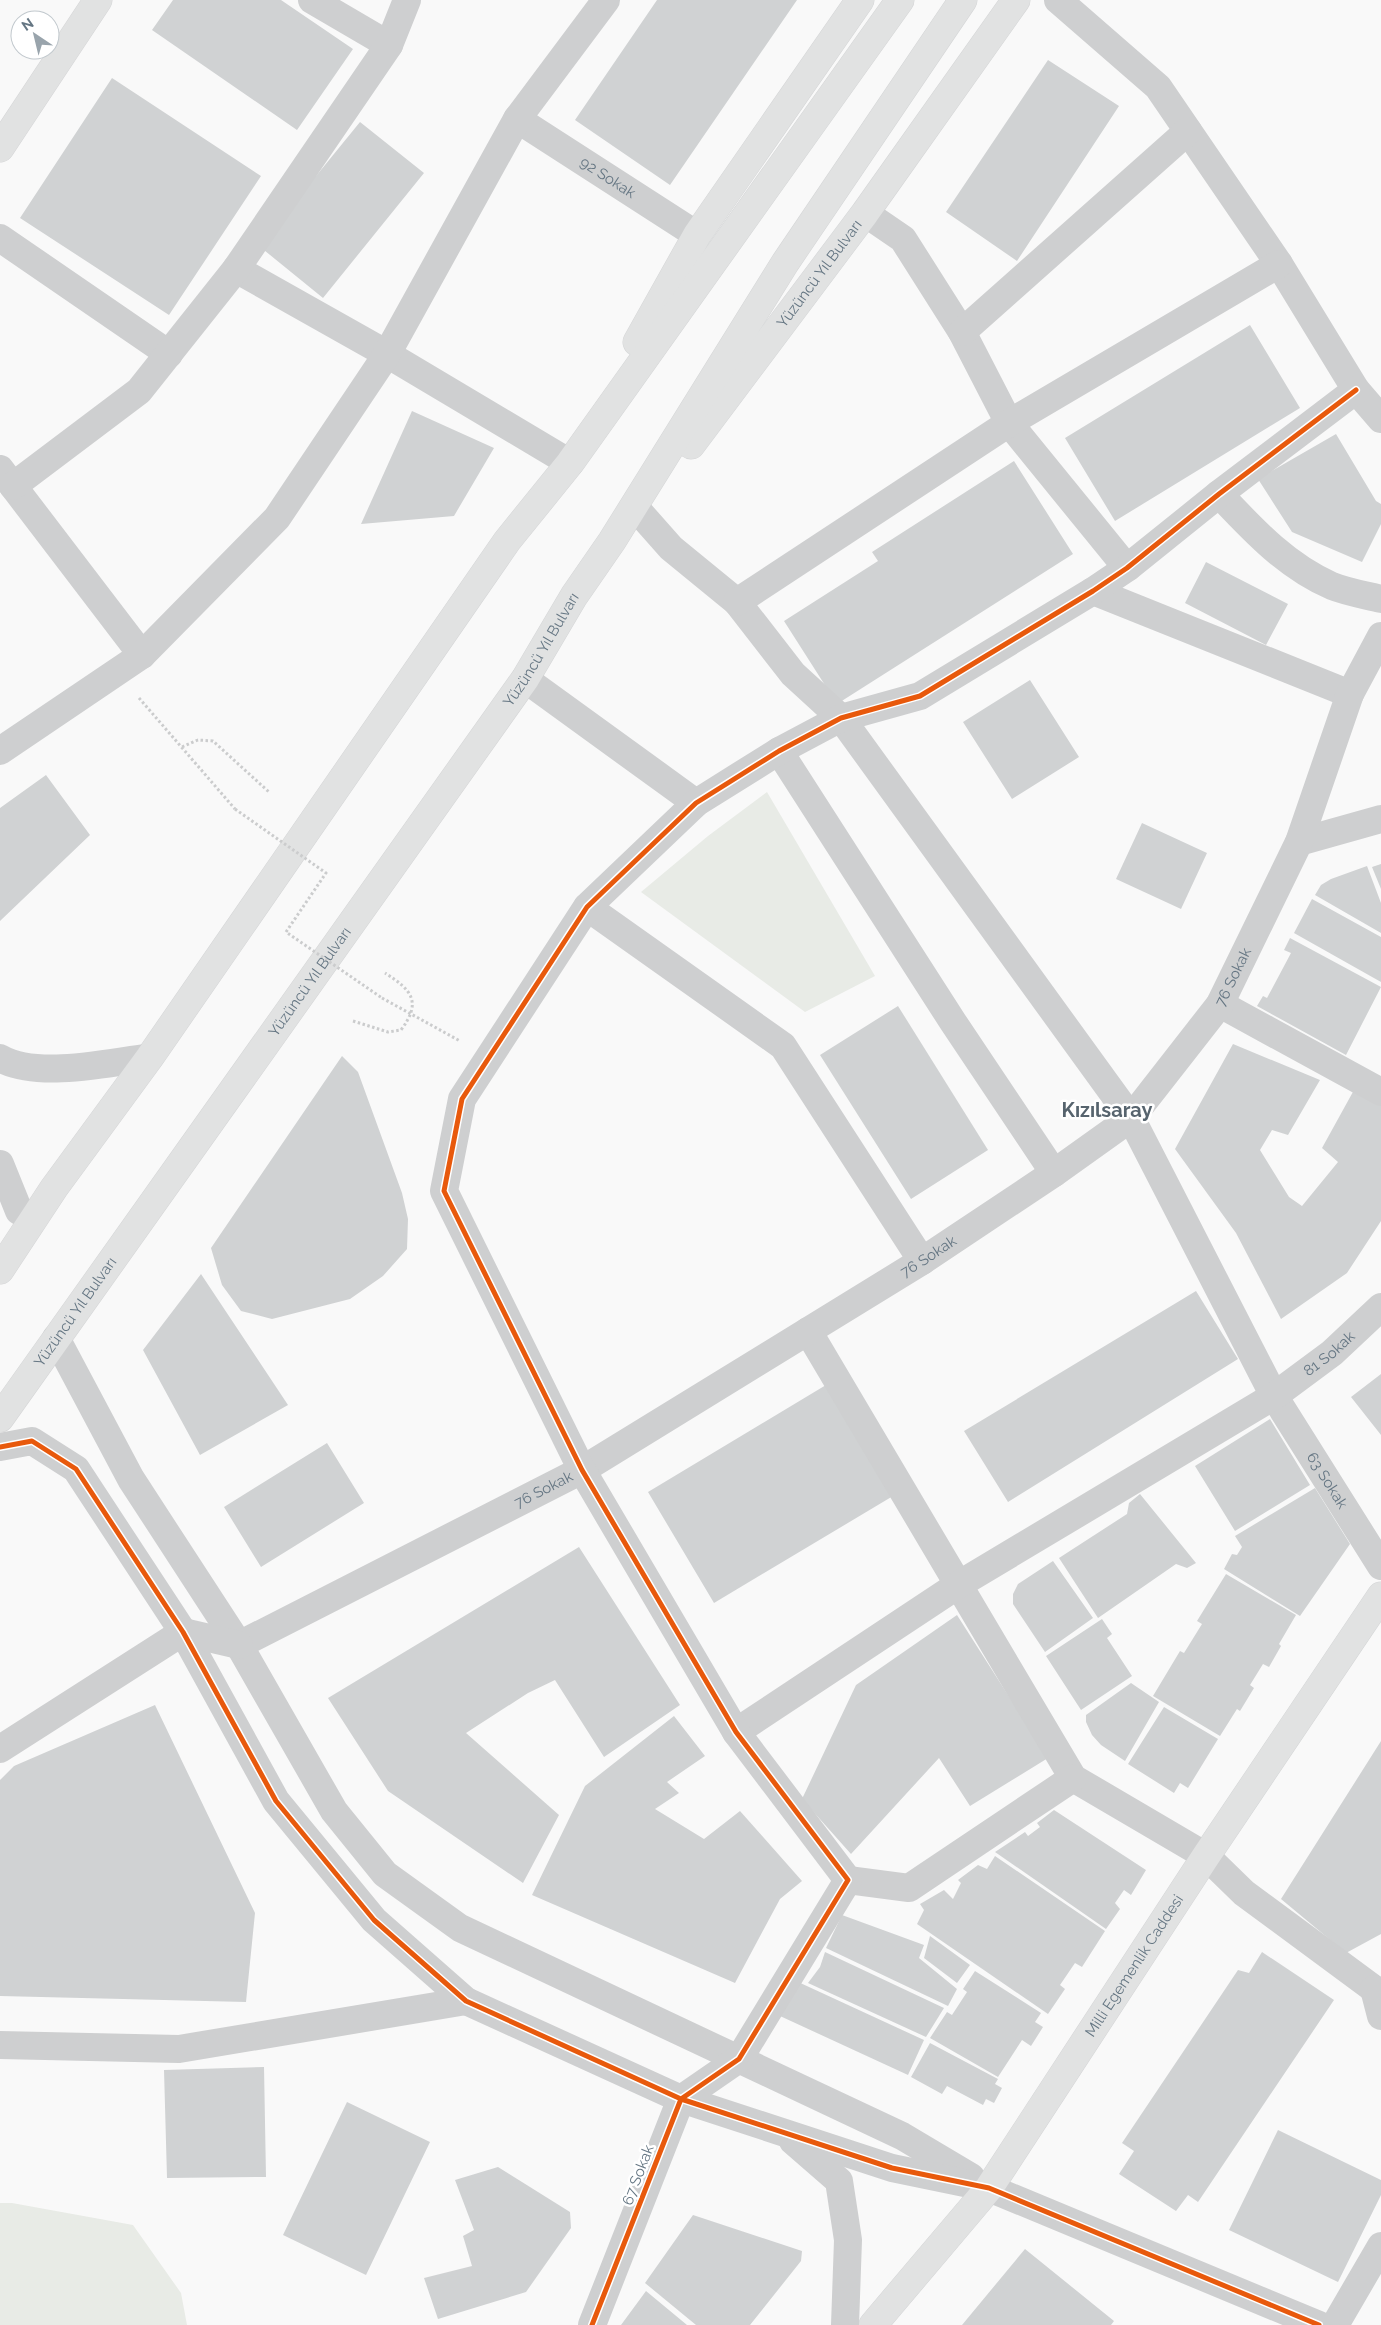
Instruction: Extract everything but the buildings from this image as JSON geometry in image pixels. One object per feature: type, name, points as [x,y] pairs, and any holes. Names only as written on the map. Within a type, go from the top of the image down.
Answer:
[{"type":"main road","points":[[0,148],[98,0]]},
{"type":"main road","points":[[570,463],[697,235],[860,0]]},
{"type":"main road","points":[[0,1270],[54,1188],[150,1057],[507,541],[570,463],[900,0]]},
{"type":"main road","name":"Yüzüncü Yıl Bulvarı","points":[[2,1418],[56,1338],[302,995],[525,678],[574,596],[612,541],[785,263],[962,0]]},
{"type":"main road","name":"Yüzüncü Yıl Bulvarı","points":[[612,541],[640,513],[866,212],[1016,0]]},
{"type":"main road","points":[[0,1236],[20,1211],[54,1188]]},
{"type":"main road","name":"Milli Egemenlik Caddesi","points":[[874,2325],[989,2188],[1206,1856],[1381,1596]]},
{"type":"street","points":[[312,0],[389,45]]},
{"type":"street","points":[[142,655],[6,477],[139,391],[236,269],[389,45],[407,0]]},
{"type":"street","points":[[0,751],[142,655],[277,518],[388,354],[517,120],[606,0]]},
{"type":"street","points":[[1058,0],[1158,87],[1279,264],[1356,390],[1381,419]]},
{"type":"street","name":"92 Sokak","points":[[517,120],[697,235]]},
{"type":"street","points":[[962,332],[1188,131]]},
{"type":"street","points":[[866,212],[903,238],[962,332],[1009,423],[1127,568]]},
{"type":"street","points":[[0,238],[169,354]]},
{"type":"street","points":[[737,602],[1009,423],[1279,264]]},
{"type":"street","points":[[236,269],[388,354],[570,463]]},
{"type":"street","points":[[1073,1778],[909,1888],[848,1880],[736,1732],[582,1470],[444,1191],[462,1099],[586,907],[696,803],[779,751],[841,718],[920,696],[1093,590],[1127,568],[1219,494],[1356,390]]},
{"type":"street","points":[[1219,494],[1260,537],[1281,556],[1307,574],[1335,587],[1381,599]]},
{"type":"street","name":"63 Sokak","points":[[640,513],[671,548],[737,602],[793,674],[841,718],[1132,1118],[1274,1396],[1381,1566]]},
{"type":"street","points":[[1093,590],[1350,694]]},
{"type":"street","name":"76 Sokak","points":[[239,1646],[582,1470],[922,1261],[1054,1173],[1132,1118],[1220,1004],[1300,842],[1350,694],[1381,636]]},
{"type":"street","points":[[525,678],[696,803]]},
{"type":"street","points":[[779,751],[953,1022],[1054,1173]]},
{"type":"street","points":[[1300,842],[1381,819]]},
{"type":"street","points":[[586,907],[782,1046],[922,1261]]},
{"type":"street","points":[[1220,1004],[1381,1092]]},
{"type":"street","points":[[0,1058],[7,1062],[57,1070],[150,1057]]},
{"type":"street","points":[[0,1164],[20,1211]]},
{"type":"street","name":"81 Sokak","points":[[736,1732],[958,1585],[1274,1396],[1332,1353],[1381,1306]]},
{"type":"street","points":[[808,1331],[1073,1778],[1206,1856],[1244,1893],[1377,1986],[1381,2016]]},
{"type":"street","points":[[56,1338],[131,1478],[239,1646],[334,1811],[385,1874],[460,1928],[902,2136],[989,2188]]},
{"type":"street","points":[[0,1447],[32,1441],[76,1469],[183,1632],[276,1801],[374,1920],[466,2001],[681,2098],[892,2168],[989,2188],[1027,2202],[1319,2325]]},
{"type":"street","points":[[0,1749],[183,1632],[239,1646]]},
{"type":"street","points":[[681,2098],[739,2059],[848,1880]]},
{"type":"street","points":[[0,2045],[180,2049],[466,2001]]},
{"type":"street","name":"67 Sokak","points":[[592,2325],[681,2098]]},
{"type":"street","points":[[782,2132],[839,2181],[848,2240],[845,2325]]},
{"type":"street","points":[[1335,2325],[1381,2246]]},
{"type":"path","points":[[116,673],[235,809],[326,873],[286,932],[382,998],[412,1016],[490,1056]]},
{"type":"path","points":[[182,747],[198,740],[213,741],[269,792]]},
{"type":"path","points":[[353,1021],[388,1032],[401,1030],[412,1016],[412,998],[399,982],[385,973]]},
{"type":"shaded area","points":[[767,792],[875,976],[805,1012],[641,892],[708,836]]},
{"type":"shaded area","points":[[0,2203],[12,2203],[133,2225],[181,2293],[187,2325],[0,2325]]},
{"type":"cycle path","points":[[592,2325],[681,2099],[739,2059],[848,1880],[736,1732],[582,1470],[444,1191],[462,1099],[587,907],[696,803],[779,751],[841,718],[920,696],[1093,591],[1127,568],[1219,494],[1356,390]]},
{"type":"cycle path","points":[[0,1447],[32,1441],[76,1469],[183,1632],[276,1801],[374,1920],[466,2001],[681,2099],[892,2168],[989,2188],[1319,2325]]},
{"type":"district","name":"Kızılsaray","points":[[1107,1110]]}]
